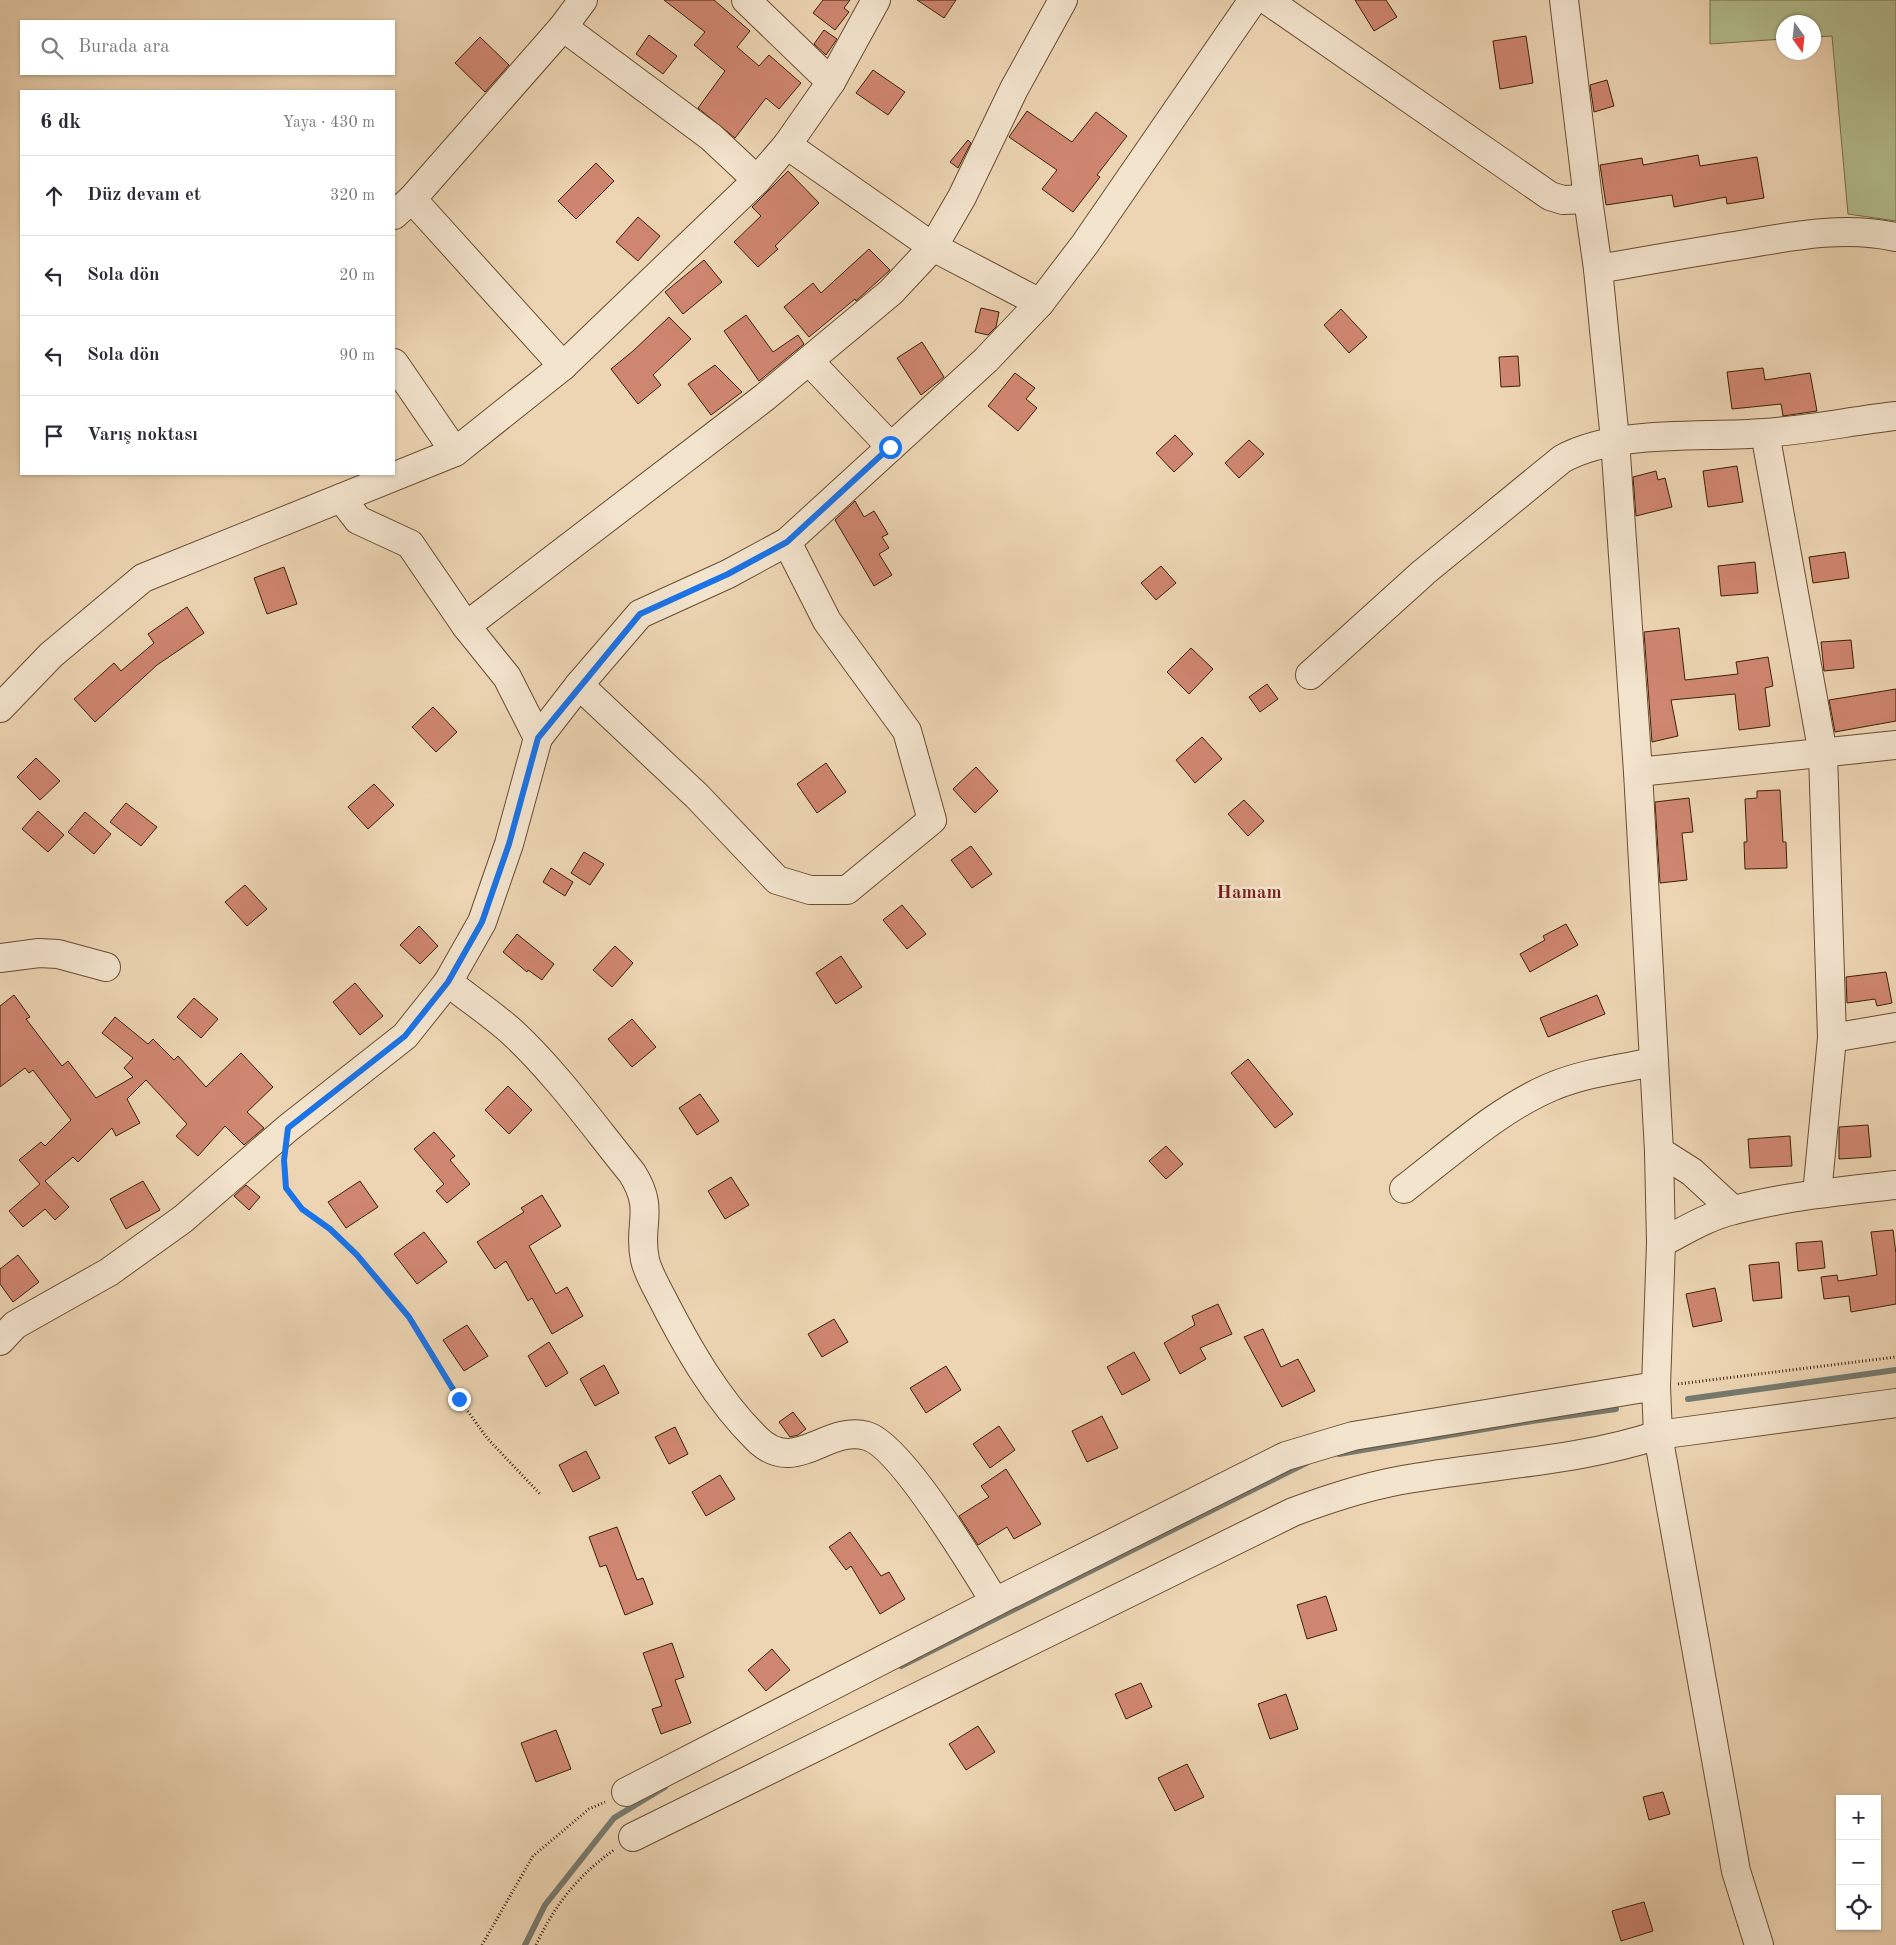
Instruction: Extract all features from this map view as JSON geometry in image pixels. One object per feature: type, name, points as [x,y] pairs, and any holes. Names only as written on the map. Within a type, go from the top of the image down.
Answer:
[{"type":"street","points":[[563,366],[403,207],[563,27],[582,0]]},
{"type":"street","points":[[746,0],[831,82]]},
{"type":"street","points":[[0,708],[51,656],[143,578],[455,452],[563,366],[757,180],[787,145],[831,82],[876,0]]},
{"type":"street","points":[[466,626],[809,361],[891,292],[933,247],[962,197],[1014,89],[1063,0]]},
{"type":"street","points":[[0,1341],[15,1326],[109,1272],[183,1219],[288,1128],[405,1036],[448,982],[482,922],[509,844],[538,738],[580,685],[640,614],[728,574],[787,542],[986,360],[1040,304],[1085,244],[1253,0]]},
{"type":"street","points":[[1267,0],[1550,196],[1563,200],[1588,199]]},
{"type":"street","points":[[1564,0],[1598,269],[1615,440],[1638,772],[1659,1151],[1661,1244],[1656,1386],[1658,1435],[1736,1871],[1758,1945]]},
{"type":"street","points":[[563,27],[711,137],[757,180]]},
{"type":"street","points":[[787,145],[933,247],[1040,304]]},
{"type":"street","points":[[1598,269],[1790,236],[1830,232],[1871,232],[1896,238]]},
{"type":"street","points":[[809,361],[890,447]]},
{"type":"street","points":[[395,364],[455,452]]},
{"type":"street","points":[[1310,675],[1424,572],[1562,459],[1578,450],[1615,440],[1765,433],[1896,416]]},
{"type":"street","points":[[1765,433],[1823,754],[1832,1038],[1817,1194]]},
{"type":"street","points":[[342,498],[358,520],[410,544],[466,626],[506,677],[538,738]]},
{"type":"street","points":[[580,685],[697,796],[777,880],[810,890],[847,890],[932,820],[908,731],[827,620],[787,542]]},
{"type":"street","points":[[1638,772],[1896,745]]},
{"type":"street","points":[[0,958],[39,953],[58,954],[106,967]]},
{"type":"street","points":[[448,982],[511,1032],[530,1050],[564,1088],[632,1173],[639,1184],[646,1210],[644,1246],[650,1274],[692,1352],[713,1384],[756,1439],[773,1450],[791,1454],[808,1450],[847,1434],[867,1436],[882,1444],[937,1510],[995,1602]]},
{"type":"street","points":[[1832,1038],[1896,1027]]},
{"type":"street","points":[[1404,1189],[1507,1110],[1529,1097],[1576,1078],[1654,1062]]},
{"type":"street","points":[[1659,1151],[1692,1172],[1733,1210]]},
{"type":"street","points":[[1661,1244],[1706,1220],[1733,1210],[1817,1194],[1896,1186]]},
{"type":"street","points":[[626,1792],[1263,1466],[1309,1448],[1353,1436],[1656,1386]]},
{"type":"street","points":[[633,1837],[1294,1512],[1324,1500],[1384,1484],[1590,1453],[1658,1435],[1896,1403]]},
{"type":"path","points":[[288,1128],[284,1160],[286,1188],[302,1209],[330,1229],[357,1255],[409,1317],[459,1399],[487,1438],[541,1495]]},
{"type":"path","points":[[1656,1386],[1896,1358]]},
{"type":"path","points":[[482,1945],[533,1856],[589,1809],[626,1792]]},
{"type":"path","points":[[536,1945],[548,1920],[571,1887],[605,1856],[633,1837]]},
{"type":"green space","points":[[1710,0],[1896,0],[1896,221],[1848,214],[1832,36],[1821,37],[1821,15],[1776,15],[1776,39],[1710,44]]},
{"type":"building","points":[[664,0],[714,0],[750,31],[737,47],[759,66],[769,55],[801,83],[779,109],[766,98],[735,138],[698,108],[725,71],[694,45],[705,32]]},
{"type":"building","points":[[823,0],[850,0],[844,8],[849,12],[835,30],[813,13]]},
{"type":"building","points":[[917,0],[956,0],[944,18]]},
{"type":"building","points":[[1355,0],[1386,0],[1397,17],[1374,31]]},
{"type":"building","points":[[824,30],[837,39],[826,55],[814,44]]},
{"type":"building","points":[[649,35],[677,56],[663,74],[636,54]]},
{"type":"building","points":[[1526,36],[1533,83],[1500,89],[1493,41]]},
{"type":"building","points":[[480,37],[509,65],[485,92],[455,63]]},
{"type":"building","points":[[873,70],[905,92],[888,115],[856,93]]},
{"type":"building","points":[[1607,80],[1614,106],[1594,112],[1590,85]]},
{"type":"building","points":[[1027,111],[1072,142],[1096,112],[1127,136],[1097,175],[1100,177],[1073,212],[1042,189],[1057,170],[1009,137]]},
{"type":"building","points":[[968,140],[971,143],[958,168],[950,162]]},
{"type":"building","points":[[1698,155],[1700,166],[1757,157],[1764,198],[1727,204],[1726,197],[1674,207],[1672,195],[1606,205],[1600,165],[1642,158],[1643,165]]},
{"type":"building","points":[[596,163],[614,181],[576,219],[558,201]]},
{"type":"building","points":[[788,171],[819,203],[775,246],[778,249],[758,267],[734,242],[761,216],[752,207]]},
{"type":"building","points":[[638,217],[660,236],[638,261],[616,242]]},
{"type":"building","points":[[869,249],[890,270],[856,301],[855,299],[809,337],[784,307],[813,283],[821,293]]},
{"type":"building","points":[[704,260],[722,282],[683,314],[665,292]]},
{"type":"building","points":[[981,308],[999,312],[996,327],[988,335],[975,332]]},
{"type":"building","points":[[1341,309],[1367,337],[1349,353],[1324,325]]},
{"type":"building","points":[[746,315],[773,352],[798,335],[804,344],[759,381],[724,331]]},
{"type":"building","points":[[669,317],[691,339],[653,375],[661,385],[638,404],[611,369]]},
{"type":"building","points":[[922,342],[944,377],[921,395],[897,358]]},
{"type":"building","points":[[1518,356],[1520,386],[1501,387],[1499,357]]},
{"type":"building","points":[[715,365],[742,392],[711,415],[688,384]]},
{"type":"building","points":[[1763,368],[1765,380],[1810,373],[1817,411],[1783,416],[1781,404],[1732,409],[1727,372]]},
{"type":"building","points":[[1015,373],[1035,388],[1026,399],[1037,408],[1018,431],[988,406]]},
{"type":"building","points":[[1175,435],[1193,454],[1174,472],[1156,453]]},
{"type":"building","points":[[1249,440],[1264,454],[1239,478],[1225,463]]},
{"type":"building","points":[[1737,466],[1743,502],[1708,507],[1703,471]]},
{"type":"building","points":[[1656,471],[1658,480],[1665,478],[1672,507],[1636,516],[1633,477]]},
{"type":"building","points":[[855,501],[864,517],[874,511],[888,534],[882,537],[889,548],[879,554],[892,575],[874,586],[835,520]]},
{"type":"building","points":[[1845,552],[1849,578],[1813,583],[1809,557]]},
{"type":"building","points":[[1755,562],[1758,593],[1721,596],[1718,566]]},
{"type":"building","points":[[1161,566],[1176,583],[1156,600],[1141,583]]},
{"type":"building","points":[[284,567],[297,604],[267,614],[254,578]]},
{"type":"building","points":[[187,607],[204,633],[157,665],[95,722],[74,699],[114,663],[121,671],[154,643],[148,634]]},
{"type":"building","points":[[1679,628],[1685,680],[1738,674],[1736,662],[1768,657],[1773,686],[1765,688],[1770,726],[1739,730],[1735,694],[1671,700],[1678,736],[1652,742],[1644,632]]},
{"type":"building","points":[[1851,640],[1854,668],[1824,671],[1821,642]]},
{"type":"building","points":[[1191,648],[1213,669],[1189,694],[1167,672]]},
{"type":"building","points":[[1267,684],[1278,699],[1260,712],[1249,697]]},
{"type":"building","points":[[1896,689],[1896,721],[1835,732],[1829,700]]},
{"type":"building","points":[[433,707],[457,732],[436,752],[412,727]]},
{"type":"building","points":[[1202,737],[1222,759],[1195,783],[1176,760]]},
{"type":"building","points":[[36,758],[60,781],[40,800],[17,777]]},
{"type":"building","points":[[826,763],[846,792],[817,813],[797,784]]},
{"type":"building","points":[[976,767],[998,791],[975,813],[953,789]]},
{"type":"building","points":[[374,784],[394,805],[368,829],[348,807]]},
{"type":"building","points":[[1780,790],[1783,842],[1786,842],[1787,868],[1745,869],[1744,842],[1747,842],[1745,799],[1757,798],[1757,791]]},
{"type":"building","points":[[1689,798],[1693,832],[1682,833],[1687,880],[1660,883],[1655,802]]},
{"type":"building","points":[[1244,800],[1264,821],[1248,836],[1228,814]]},
{"type":"building","points":[[126,803],[157,827],[141,846],[110,822]]},
{"type":"building","points":[[38,811],[64,835],[48,852],[22,829]]},
{"type":"building","points":[[85,812],[111,834],[94,854],[68,832]]},
{"type":"building","points":[[971,846],[992,874],[972,888],[951,860]]},
{"type":"building","points":[[584,852],[604,864],[590,885],[571,873]]},
{"type":"building","points":[[551,868],[573,882],[565,896],[543,882]]},
{"type":"building","points":[[245,885],[267,909],[247,926],[225,902]]},
{"type":"building","points":[[902,905],[926,934],[907,949],[883,920]]},
{"type":"building","points":[[1566,924],[1578,945],[1530,972],[1520,954],[1545,940],[1543,936]]},
{"type":"building","points":[[419,926],[438,946],[420,964],[400,945]]},
{"type":"building","points":[[517,934],[554,964],[542,980],[528,970],[527,972],[503,952]]},
{"type":"building","points":[[615,946],[633,963],[612,987],[593,970]]},
{"type":"building","points":[[841,956],[862,987],[836,1004],[816,973]]},
{"type":"building","points":[[1886,972],[1892,1003],[1877,1006],[1875,999],[1847,1003],[1846,977]]},
{"type":"building","points":[[355,983],[383,1016],[360,1035],[333,1002]]},
{"type":"building","points":[[14,995],[30,1017],[26,1019],[62,1066],[68,1061],[96,1098],[133,1077],[124,1068],[133,1058],[102,1033],[115,1017],[148,1044],[153,1039],[174,1060],[178,1056],[206,1087],[241,1053],[273,1087],[247,1112],[264,1128],[244,1145],[225,1126],[198,1156],[176,1136],[187,1124],[146,1080],[127,1099],[140,1123],[116,1136],[112,1128],[78,1162],[73,1157],[45,1181],[69,1207],[55,1220],[45,1209],[23,1227],[9,1211],[40,1184],[19,1160],[41,1142],[45,1146],[71,1120],[33,1070],[29,1073],[25,1068],[0,1087],[0,1006]]},
{"type":"building","points":[[1597,995],[1605,1014],[1548,1037],[1540,1018]]},
{"type":"building","points":[[194,998],[218,1019],[201,1038],[177,1017]]},
{"type":"building","points":[[632,1019],[656,1047],[632,1067],[608,1039]]},
{"type":"building","points":[[1248,1059],[1293,1114],[1275,1128],[1231,1073]]},
{"type":"building","points":[[508,1086],[532,1110],[509,1134],[485,1110]]},
{"type":"building","points":[[700,1094],[719,1121],[697,1135],[679,1108]]},
{"type":"building","points":[[1868,1125],[1871,1157],[1839,1159],[1839,1127]]},
{"type":"building","points":[[434,1132],[455,1156],[450,1160],[470,1184],[447,1203],[436,1191],[444,1184],[414,1149]]},
{"type":"building","points":[[1790,1136],[1792,1166],[1750,1168],[1748,1139]]},
{"type":"building","points":[[1166,1146],[1183,1164],[1166,1179],[1149,1161]]},
{"type":"building","points":[[731,1177],[749,1205],[725,1219],[708,1191]]},
{"type":"building","points":[[143,1181],[160,1210],[126,1229],[110,1199]]},
{"type":"building","points":[[360,1181],[378,1207],[346,1228],[328,1202]]},
{"type":"building","points":[[246,1185],[260,1197],[249,1210],[234,1196]]},
{"type":"building","points":[[542,1195],[561,1226],[529,1246],[556,1294],[567,1287],[583,1316],[552,1334],[532,1298],[528,1301],[506,1261],[495,1269],[477,1242],[524,1212],[521,1208]]},
{"type":"building","points":[[1893,1230],[1896,1254],[1896,1304],[1851,1312],[1849,1296],[1824,1299],[1821,1277],[1837,1275],[1838,1281],[1877,1275],[1871,1232]]},
{"type":"building","points":[[424,1232],[447,1262],[417,1284],[394,1254]]},
{"type":"building","points":[[1822,1241],[1825,1268],[1798,1271],[1796,1243]]},
{"type":"building","points":[[18,1255],[39,1282],[13,1302],[0,1284],[0,1269]]},
{"type":"building","points":[[1779,1262],[1782,1298],[1753,1301],[1749,1265]]},
{"type":"building","points":[[1715,1288],[1722,1321],[1693,1327],[1686,1294]]},
{"type":"building","points":[[1218,1304],[1232,1334],[1200,1348],[1206,1359],[1180,1374],[1164,1343],[1195,1325],[1192,1316]]},
{"type":"building","points":[[834,1319],[848,1342],[822,1357],[808,1334]]},
{"type":"building","points":[[467,1325],[488,1356],[464,1371],[443,1340]]},
{"type":"building","points":[[1263,1329],[1281,1367],[1298,1359],[1315,1391],[1282,1407],[1244,1337]]},
{"type":"building","points":[[549,1342],[568,1373],[546,1387],[528,1356]]},
{"type":"building","points":[[1134,1352],[1150,1380],[1122,1395],[1107,1367]]},
{"type":"building","points":[[604,1365],[619,1393],[595,1406],[580,1379]]},
{"type":"building","points":[[946,1366],[961,1390],[926,1413],[910,1388]]},
{"type":"building","points":[[793,1412],[806,1429],[798,1435],[790,1437],[779,1422]]},
{"type":"building","points":[[1102,1416],[1118,1448],[1087,1462],[1072,1431]]},
{"type":"building","points":[[999,1426],[1015,1450],[990,1468],[973,1444]]},
{"type":"building","points":[[675,1427],[688,1454],[669,1464],[655,1437]]},
{"type":"building","points":[[586,1451],[600,1478],[573,1492],[559,1465]]},
{"type":"building","points":[[1006,1469],[1041,1524],[1014,1539],[1007,1527],[978,1545],[959,1516],[989,1497],[981,1486]]},
{"type":"building","points":[[720,1475],[735,1499],[706,1516],[692,1492]]},
{"type":"building","points":[[617,1527],[637,1580],[643,1578],[653,1604],[625,1615],[606,1565],[600,1567],[589,1537]]},
{"type":"building","points":[[850,1532],[881,1576],[889,1572],[905,1599],[880,1614],[851,1566],[846,1570],[829,1547]]},
{"type":"building","points":[[1326,1596],[1337,1630],[1307,1639],[1297,1605]]},
{"type":"building","points":[[672,1643],[684,1677],[675,1680],[691,1723],[661,1734],[652,1709],[662,1706],[643,1653]]},
{"type":"building","points":[[772,1649],[790,1670],[766,1691],[748,1670]]},
{"type":"building","points":[[1141,1683],[1152,1707],[1126,1719],[1115,1694]]},
{"type":"building","points":[[1286,1694],[1298,1729],[1270,1739],[1258,1704]]},
{"type":"building","points":[[978,1726],[995,1752],[966,1770],[949,1744]]},
{"type":"building","points":[[556,1730],[571,1769],[536,1782],[521,1743]]},
{"type":"building","points":[[1187,1764],[1204,1797],[1175,1811],[1158,1778]]},
{"type":"building","points":[[1663,1792],[1670,1814],[1649,1820],[1643,1797]]},
{"type":"building","points":[[1644,1902],[1653,1931],[1621,1941],[1612,1911]]},
{"type":"waterway","points":[[1688,1399],[1896,1370]]},
{"type":"waterway","points":[[1339,1454],[1532,1421],[1616,1409]]},
{"type":"waterway","points":[[901,1666],[1308,1462]]},
{"type":"waterway","points":[[525,1945],[545,1905],[614,1818],[665,1787]]},
{"type":"district","name":"Hamam","points":[[1249,893]]},
{"type":"route","points":[[459,1399],[409,1317],[357,1255],[330,1229],[302,1209],[286,1188],[284,1160],[288,1128],[405,1036],[448,982],[482,922],[509,844],[538,738],[640,614],[728,574],[787,542],[890,447]]}]
